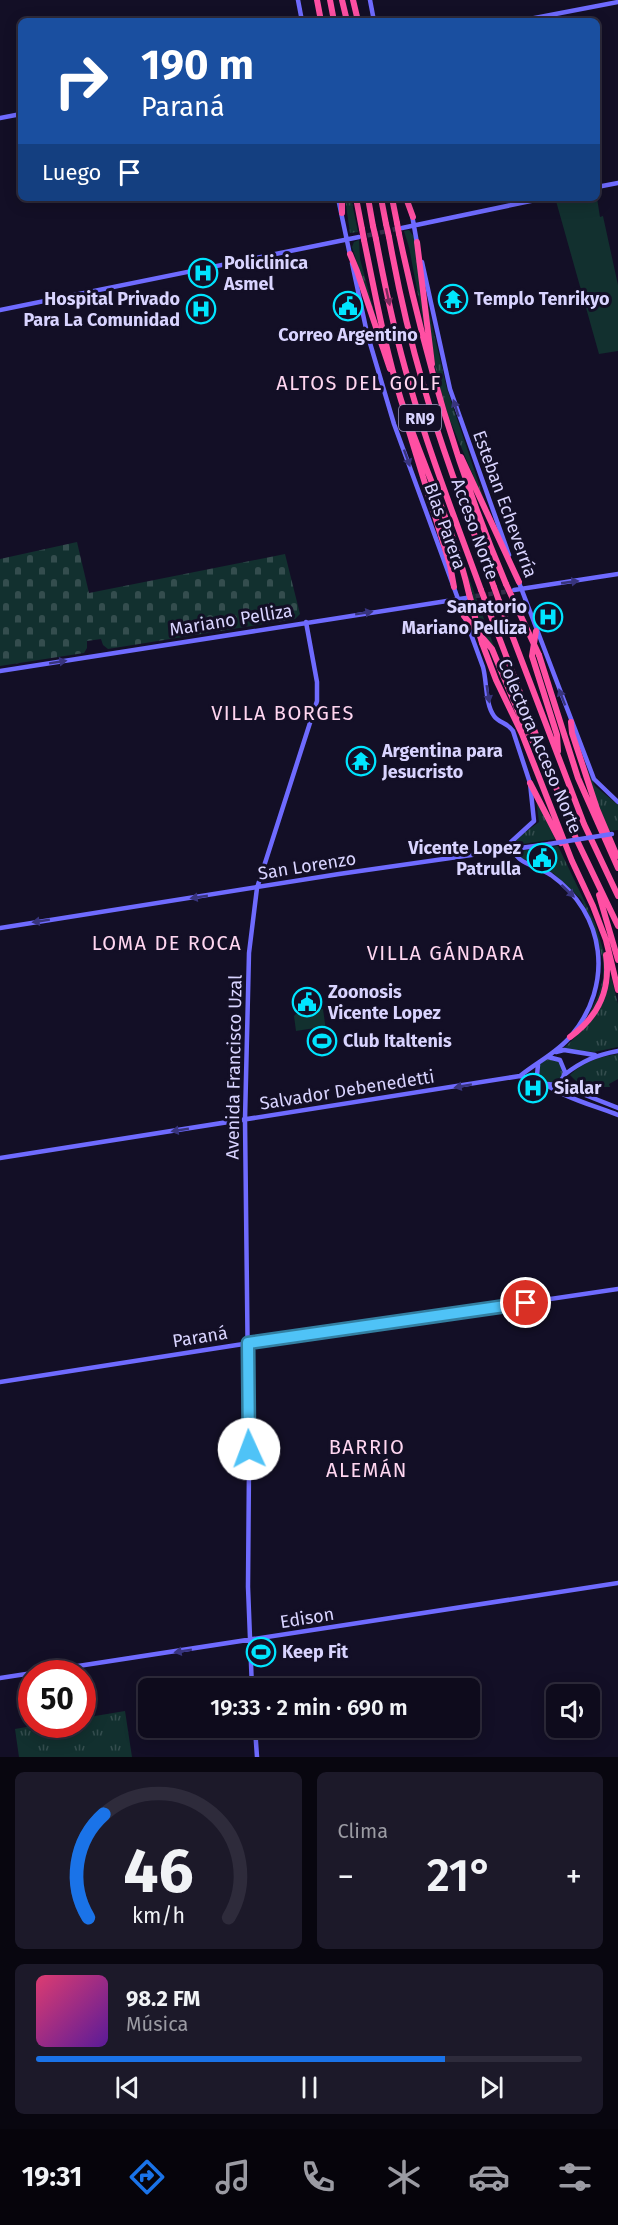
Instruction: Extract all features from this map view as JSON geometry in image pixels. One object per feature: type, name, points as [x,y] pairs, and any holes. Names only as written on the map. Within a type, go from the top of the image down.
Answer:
[{"type":"highway","points":[[317,0],[320,18]]},
{"type":"highway","points":[[330,0],[333,18]]},
{"type":"highway","points":[[342,0],[346,18]]},
{"type":"highway","points":[[353,0],[357,18]]},
{"type":"highway","points":[[340,201],[342,213]]},
{"type":"highway","name":"Colectora Acceso Norte","points":[[357,201],[362,238],[401,399],[459,561],[482,643],[496,680],[522,734],[544,793],[601,928],[618,990]]},
{"type":"highway","name":"Acceso Norte","points":[[369,201],[387,298],[409,382],[436,467],[551,775],[594,877],[618,926]]},
{"type":"highway","name":"Acceso Norte","points":[[382,201],[402,303],[423,385],[454,480],[587,832],[618,896]]},
{"type":"highway","name":"Colectora Acceso Norte","points":[[393,201],[418,324],[446,423],[475,507],[506,584],[539,655],[578,778],[618,868]]},
{"type":"highway","points":[[409,201],[413,217]]},
{"type":"highway","points":[[417,242],[436,388]]},
{"type":"highway","points":[[350,254],[401,399],[450,565],[454,588]]},
{"type":"highway","points":[[446,423],[519,582]]},
{"type":"highway","points":[[464,616],[492,649],[523,723],[551,775]]},
{"type":"highway","points":[[536,631],[532,656],[557,735],[558,757]]},
{"type":"highway","points":[[571,722],[572,733],[597,808],[618,860]]},
{"type":"highway","points":[[530,783],[569,860],[578,872]]},
{"type":"highway","points":[[594,877],[618,960]]},
{"type":"highway","points":[[570,1037],[593,1016],[605,993],[607,971],[601,928]]},
{"type":"street","points":[[298,0],[301,18]]},
{"type":"street","points":[[370,0],[373,18]]},
{"type":"street","points":[[535,18],[618,2]]},
{"type":"street","points":[[0,118],[18,115]]},
{"type":"street","points":[[600,186],[618,183]]},
{"type":"street","points":[[399,228],[531,201]]},
{"type":"street","name":"Blas Parera","points":[[342,213],[367,333],[394,424],[483,667],[490,709],[496,718],[509,725],[513,731],[530,783],[534,821],[511,842],[512,848]]},
{"type":"street","name":"Esteban Echeverría","points":[[413,217],[450,389],[536,631],[594,779],[618,802]]},
{"type":"street","points":[[0,310],[362,238]]},
{"type":"street","points":[[514,590],[618,574]]},
{"type":"street","name":"Mariano Pelliza","points":[[0,671],[467,596]]},
{"type":"street","name":"Avenida Francisco Uzal","points":[[251,1678],[249,1641],[245,1120],[249,953],[257,888],[317,701],[317,682],[306,622]]},
{"type":"street","name":"San Lorenzo","points":[[0,928],[615,833]]},
{"type":"street","points":[[512,848],[519,860],[551,875],[576,899],[588,920],[597,946],[600,970],[595,997],[586,1014],[570,1037],[539,1062],[537,1075],[544,1083],[618,1115]]},
{"type":"street","points":[[550,1055],[564,1050],[597,1055]]},
{"type":"street","points":[[544,1083],[555,1084],[582,1062],[597,1055],[618,1051]]},
{"type":"street","points":[[550,1055],[562,1062],[563,1077],[570,1089],[618,1108]]},
{"type":"street","name":"Salvador Debenedetti","points":[[520,1076],[539,1062]]},
{"type":"street","name":"Salvador Debenedetti","points":[[0,1158],[520,1076],[544,1083]]},
{"type":"street","name":"Paraná","points":[[0,1382],[248,1343],[618,1290]]},
{"type":"street","name":"Edison","points":[[0,1678],[618,1583]]},
{"type":"street","points":[[256,1738],[257,1757]]},
{"type":"green space","points":[[345,201],[352,201],[358,232],[350,233]]},
{"type":"green space","points":[[556,201],[597,201],[600,217],[603,216],[618,285],[618,351],[599,354]]},
{"type":"green space","points":[[409,230],[414,237],[427,330],[424,326],[404,231]]},
{"type":"green space","points":[[359,240],[360,259],[381,337],[352,247],[354,242]]},
{"type":"green space","points":[[425,295],[447,389],[488,511],[449,418],[437,378]]},
{"type":"green space","points":[[452,532],[503,671],[493,646],[483,634],[467,574]]},
{"type":"green space","points":[[77,542],[89,593],[285,554],[300,614],[295,619],[108,649],[103,645],[101,639],[87,641],[84,653],[0,666],[0,559]]},
{"type":"green space","points":[[584,762],[595,786],[618,805],[618,830],[609,831]]},
{"type":"green space","points":[[536,798],[555,839],[517,845],[513,841],[539,822]]},
{"type":"green space","points":[[558,846],[595,923],[605,956],[603,995],[586,1020],[598,996],[603,979],[603,960],[592,922],[581,899],[553,873],[519,857],[519,851]]},
{"type":"green space","points":[[611,976],[618,1004],[618,1047],[594,1052],[563,1049],[594,1017],[604,1000]]},
{"type":"green space","name":"Club Italtenis","points":[[323,1009],[329,1052],[318,1054],[315,1028],[296,1031],[294,1016]]},
{"type":"green space","points":[[618,1054],[618,1079],[609,1084],[610,1087],[600,1087],[592,1096],[568,1086],[566,1080],[574,1087],[578,1083],[570,1075],[586,1063]]},
{"type":"green space","points":[[558,1058],[564,1075],[552,1085],[539,1079],[537,1066],[541,1060]]},
{"type":"green space","points":[[125,1711],[132,1757],[19,1757],[15,1729],[18,1728],[18,1738],[96,1738],[96,1716]]},
{"type":"tunnel","points":[[361,237],[400,228]]},
{"type":"tunnel","points":[[469,597],[511,591]]},
{"type":"place","name":"Policlinica Asmel","points":[[203,273]]},
{"type":"place","name":"Templo Tenrikyo","points":[[453,299]]},
{"type":"place","name":"Correo Argentino","points":[[348,306]]},
{"type":"place","name":"Hospital Privado Para La Comunidad","points":[[201,309]]},
{"type":"place","name":"Sanatorio Mariano Pelliza","points":[[548,617]]},
{"type":"place","name":"Argentina para Jesucristo","points":[[361,761]]},
{"type":"place","name":"Vicente Lopez Patrulla","points":[[542,858]]},
{"type":"place","name":"Zoonosis Vicente Lopez","points":[[307,1002]]},
{"type":"place","name":"Club Italtenis","points":[[322,1041]]},
{"type":"place","name":"Sialar","points":[[533,1088]]},
{"type":"place","name":"Keep Fit","points":[[261,1652]]},
{"type":"district","name":"ALTOS DEL GOLF","points":[[359,383]]},
{"type":"district","name":"VILLA BORGES","points":[[283,713]]},
{"type":"district","name":"LOMA DE ROCA","points":[[167,943]]},
{"type":"district","name":"VILLA GÁNDARA","points":[[446,953]]},
{"type":"district","name":"BARRIO ALEMÁN","points":[[367,1458]]},
{"type":"route","points":[[249,1449],[248,1343],[526,1303]]}]
